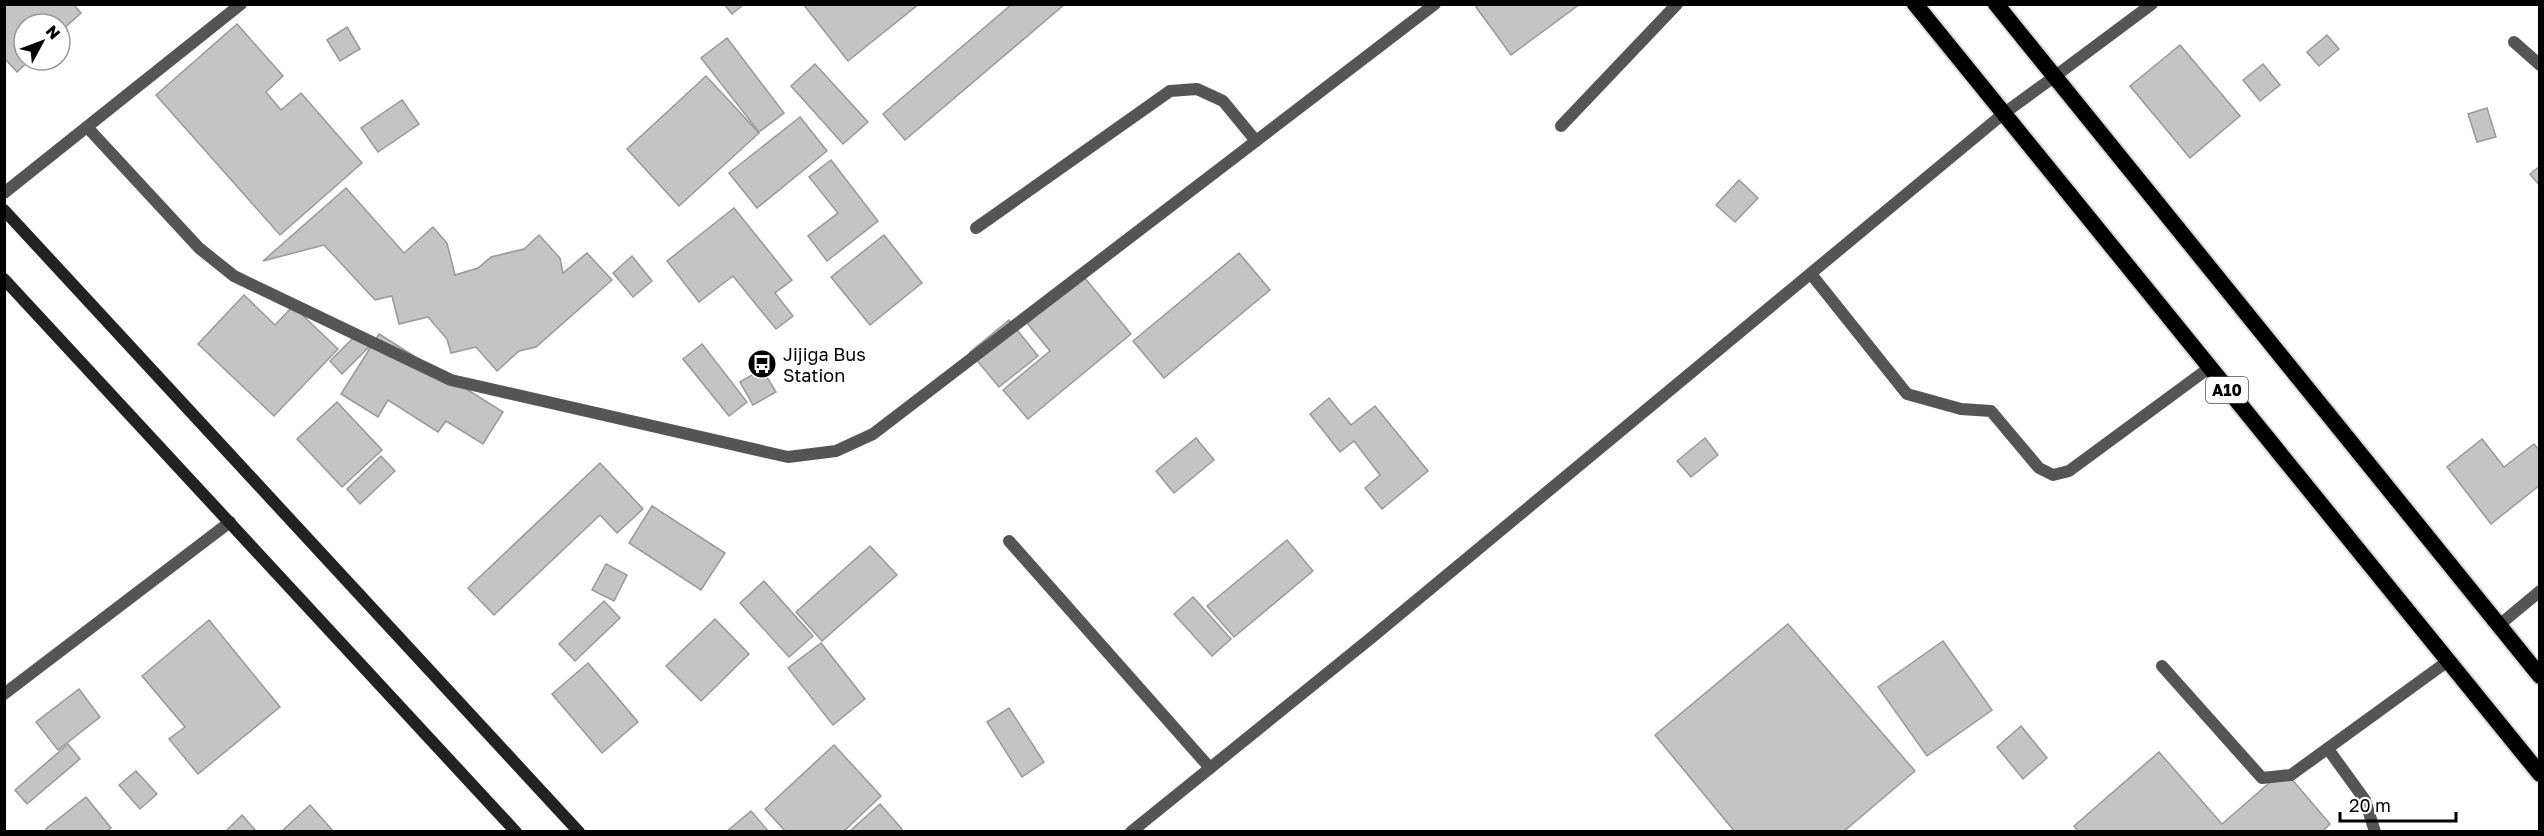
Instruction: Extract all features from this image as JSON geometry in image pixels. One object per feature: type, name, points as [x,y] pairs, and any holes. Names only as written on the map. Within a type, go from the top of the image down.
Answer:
[{"type":"highway","name":"A10","points":[[1916,4],[2540,774]]},
{"type":"highway","points":[[1996,4],[2540,676]]},
{"type":"main road","points":[[4,210],[579,831]]},
{"type":"main road","points":[[4,279],[516,831]]},
{"type":"street","points":[[4,193],[241,4]]},
{"type":"street","points":[[87,127],[199,248],[234,276],[451,380],[788,457],[836,452],[873,434],[1435,4]]},
{"type":"street","points":[[1561,126],[1677,4]]},
{"type":"street","points":[[1131,831],[1371,638],[2003,114],[2152,4]]},
{"type":"street","points":[[2514,42],[2540,65]]},
{"type":"street","points":[[976,228],[1170,91],[1197,89],[1223,100],[1256,141]]},
{"type":"street","points":[[1810,274],[1907,394],[1961,409],[1991,411],[2039,468],[2053,475],[2069,471],[2209,368]]},
{"type":"street","points":[[4,694],[230,522]]},
{"type":"street","points":[[1009,541],[1210,768]]},
{"type":"street","points":[[2499,626],[2540,591]]},
{"type":"street","points":[[2162,666],[2262,778],[2291,775],[2448,661]]},
{"type":"street","points":[[2328,748],[2365,800],[2375,831]]},
{"type":"building","points":[[4,4],[73,4],[81,13],[72,21],[72,12],[12,12],[12,67],[4,58]]},
{"type":"building","points":[[724,4],[744,4],[732,14]]},
{"type":"building","points":[[803,4],[919,4],[848,61]]},
{"type":"building","points":[[1012,4],[1065,4],[905,140],[883,114]]},
{"type":"building","points":[[1479,4],[1580,4],[1511,55],[1476,7]]},
{"type":"building","points":[[237,24],[283,76],[266,92],[281,110],[301,93],[362,163],[280,235],[156,95]]},
{"type":"building","points":[[347,27],[360,49],[340,61],[327,40]]},
{"type":"building","points":[[2327,35],[2339,49],[2319,66],[2307,52]]},
{"type":"building","points":[[727,38],[784,113],[759,132],[701,58]]},
{"type":"building","points":[[2180,45],[2240,116],[2190,158],[2130,86]]},
{"type":"building","points":[[815,64],[868,122],[843,144],[791,86]]},
{"type":"building","points":[[2263,64],[2280,85],[2260,101],[2243,80]]},
{"type":"building","points":[[706,76],[759,133],[679,206],[627,149]]},
{"type":"building","points":[[402,100],[419,124],[378,152],[361,128]]},
{"type":"building","points":[[2487,108],[2496,137],[2477,142],[2468,114]]},
{"type":"building","points":[[800,117],[827,151],[757,208],[729,173]]},
{"type":"building","points":[[831,160],[878,221],[827,261],[808,236],[838,213],[809,177]]},
{"type":"building","points":[[2540,166],[2540,186],[2530,174]]},
{"type":"building","points":[[1739,180],[1758,198],[1735,222],[1716,205]]},
{"type":"building","points":[[346,188],[404,253],[433,227],[447,243],[455,275],[478,268],[491,257],[524,249],[539,235],[560,258],[563,273],[587,253],[612,280],[536,347],[519,351],[497,371],[476,347],[451,353],[447,339],[428,317],[399,324],[392,296],[375,300],[324,245],[263,261]]},
{"type":"building","points":[[734,208],[792,280],[775,293],[793,316],[776,329],[733,276],[699,302],[667,261]]},
{"type":"building","points":[[884,235],[922,283],[870,325],[831,277]]},
{"type":"building","points":[[1239,253],[1270,290],[1164,378],[1133,341]]},
{"type":"building","points":[[632,256],[652,281],[633,297],[613,273]]},
{"type":"building","points":[[1084,277],[1131,334],[1028,419],[1003,390],[1050,351],[1027,323]]},
{"type":"building","points":[[244,295],[275,325],[293,306],[338,349],[274,416],[198,344]]},
{"type":"building","points":[[1009,320],[1038,356],[999,387],[970,352]]},
{"type":"building","points":[[357,334],[369,347],[342,374],[330,361]]},
{"type":"building","points":[[379,334],[503,412],[483,444],[446,421],[438,432],[388,400],[378,417],[341,394]]},
{"type":"building","points":[[702,344],[747,402],[729,416],[683,359]]},
{"type":"building","points":[[762,369],[776,392],[753,405],[740,382]]},
{"type":"building","points":[[1329,398],[1351,425],[1375,406],[1428,471],[1382,509],[1365,488],[1380,475],[1354,441],[1340,452],[1310,414]]},
{"type":"building","points":[[337,402],[382,450],[342,487],[297,439]]},
{"type":"building","points":[[1196,438],[1214,460],[1174,493],[1156,471]]},
{"type":"building","points":[[1705,438],[1718,455],[1691,477],[1677,461]]},
{"type":"building","points":[[2482,439],[2504,467],[2534,444],[2540,451],[2540,485],[2491,524],[2447,467]]},
{"type":"building","points":[[381,456],[395,471],[360,504],[347,489]]},
{"type":"building","points":[[600,463],[643,509],[617,533],[600,515],[494,615],[468,588]]},
{"type":"building","points":[[652,506],[725,553],[701,590],[629,543]]},
{"type":"building","points":[[1287,540],[1313,571],[1234,637],[1207,606]]},
{"type":"building","points":[[870,546],[897,575],[822,641],[796,612]]},
{"type":"building","points":[[606,564],[627,575],[614,601],[592,590]]},
{"type":"building","points":[[764,581],[813,636],[789,657],[740,603]]},
{"type":"building","points":[[1193,597],[1231,639],[1212,656],[1174,614]]},
{"type":"building","points":[[604,601],[620,618],[575,661],[559,644]]},
{"type":"building","points":[[715,619],[749,654],[701,701],[666,666]]},
{"type":"building","points":[[209,620],[280,707],[198,774],[169,739],[185,727],[142,676]]},
{"type":"building","points":[[1788,624],[1915,771],[1843,832],[1735,832],[1655,735]]},
{"type":"building","points":[[1943,641],[1992,710],[1927,756],[1878,687]]},
{"type":"building","points":[[821,643],[865,699],[833,725],[788,668]]},
{"type":"building","points":[[588,663],[638,722],[602,753],[552,694]]},
{"type":"building","points":[[79,689],[100,717],[58,750],[36,722]]},
{"type":"building","points":[[1009,708],[1044,762],[1022,777],[987,722]]},
{"type":"building","points":[[2021,726],[2047,758],[2023,779],[1997,747]]},
{"type":"building","points":[[68,744],[80,759],[27,804],[15,790]]},
{"type":"building","points":[[834,745],[881,796],[843,832],[786,832],[765,809]]},
{"type":"building","points":[[2159,752],[2222,824],[2284,770],[2330,824],[2322,832],[2079,832],[2074,826]]},
{"type":"building","points":[[136,771],[157,794],[140,809],[119,785]]},
{"type":"building","points":[[86,797],[111,828],[106,832],[48,832],[46,829]]},
{"type":"building","points":[[880,804],[902,829],[900,832],[849,832]]},
{"type":"building","points":[[310,805],[334,832],[281,832]]},
{"type":"building","points":[[751,811],[769,832],[726,832]]},
{"type":"building","points":[[242,815],[257,832],[225,832]]},
{"type":"place","name":"Jijiga Bus Station","points":[[762,364]]}]
